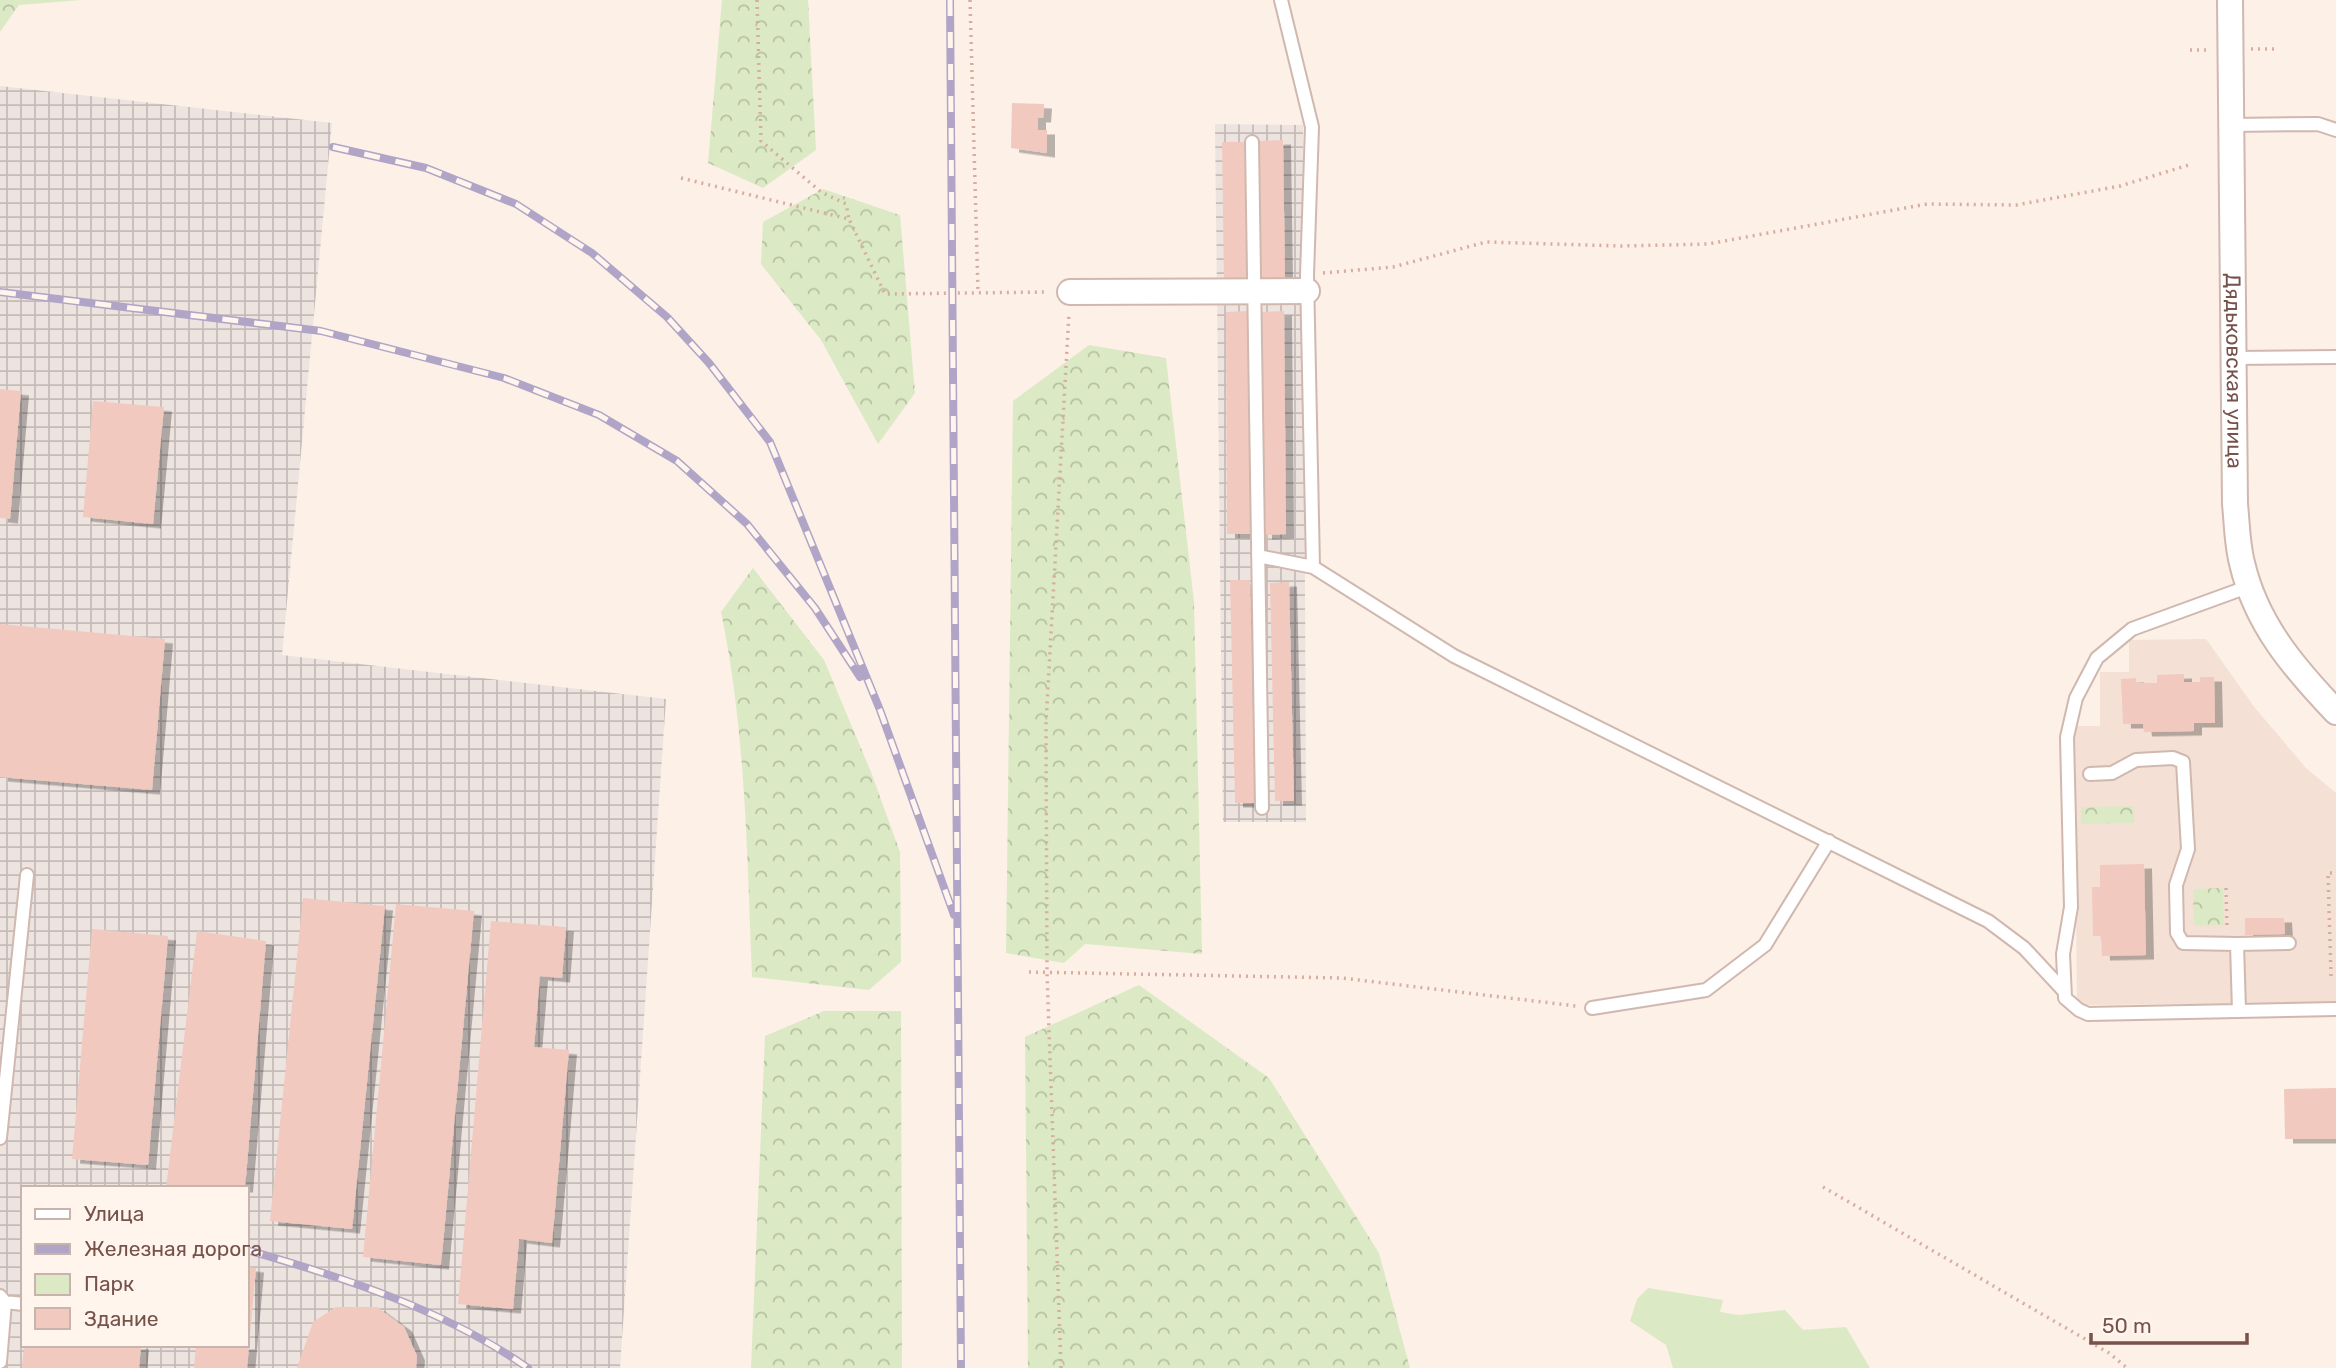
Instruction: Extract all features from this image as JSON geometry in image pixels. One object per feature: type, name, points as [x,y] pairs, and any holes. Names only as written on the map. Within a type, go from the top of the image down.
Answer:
[{"type":"street","name":"Дядьковская улица","points":[[2230,0],[2235,504],[2241,563],[2262,620],[2293,668],[2336,712]]},
{"type":"street","points":[[1070,292],[1254,291],[1307,283]]},
{"type":"lane","points":[[1281,0],[1312,127],[1307,283],[1313,567]]},
{"type":"lane","points":[[2231,125],[2318,124],[2336,130]]},
{"type":"lane","points":[[1252,142],[1262,808]]},
{"type":"lane","points":[[2233,358],[2336,357]]},
{"type":"lane","points":[[1258,556],[1313,567],[1454,656],[1988,921],[2024,948],[2064,991],[2070,1004],[2088,1014],[2336,1009]]},
{"type":"lane","points":[[2064,991],[2063,954],[2071,907],[2067,737],[2076,698],[2097,658],[2132,629],[2250,586]]},
{"type":"lane","points":[[2090,774],[2112,773],[2136,760],[2173,758],[2183,762],[2188,849],[2176,878],[2177,933],[2183,943],[2289,943]]},
{"type":"lane","points":[[1592,1008],[1706,990],[1765,945],[1829,841]]},
{"type":"lane","points":[[0,1138],[27,875]]},
{"type":"lane","points":[[2232,944],[2239,1011]]},
{"type":"lane","points":[[0,1362],[3,1299],[21,1304]]},
{"type":"path","points":[[757,0],[761,141],[821,192],[846,204],[849,219],[885,294],[1070,292],[1046,723],[1047,973],[1061,1368]]},
{"type":"path","points":[[970,0],[978,293]]},
{"type":"path","points":[[2245,49],[2274,49]]},
{"type":"path","points":[[2190,50],[2219,50]]},
{"type":"path","points":[[1307,283],[1393,267],[1486,242],[1621,246],[1708,244],[1927,204],[2016,205],[2120,186],[2192,164]]},
{"type":"path","points":[[681,178],[849,219]]},
{"type":"path","points":[[2331,976],[2328,873],[2336,873]]},
{"type":"path","points":[[2226,888],[2232,944]]},
{"type":"path","points":[[1029,972],[1342,978],[1592,1008]]},
{"type":"path","points":[[1823,1187],[2109,1353],[2127,1368]]},
{"type":"shaded area","points":[[0,86],[332,123],[282,655],[666,699],[620,1368],[0,1368]]},
{"type":"shaded area","points":[[1215,124],[1303,125],[1306,822],[1223,822]]},
{"type":"shaded area","points":[[2206,639],[2255,708],[2306,768],[2336,793],[2336,1003],[2077,1005],[2074,726],[2100,726],[2100,672],[2129,672],[2129,640]]},
{"type":"green space","points":[[0,0],[81,0],[19,5],[0,32]]},
{"type":"green space","points":[[722,0],[808,0],[816,150],[763,188],[708,163]]},
{"type":"green space","points":[[823,189],[900,215],[915,393],[878,444],[821,340],[761,264],[763,222]]},
{"type":"green space","points":[[1089,345],[1166,358],[1194,602],[1202,954],[1085,944],[1064,963],[1006,953],[1013,401]]},
{"type":"green space","points":[[753,568],[824,660],[871,772],[900,852],[901,962],[869,990],[752,977],[747,840],[740,748],[736,702],[721,612]]},
{"type":"green space","points":[[2134,806],[2134,823],[2081,824],[2081,807]]},
{"type":"green space","points":[[2223,888],[2224,925],[2194,926],[2193,889]]},
{"type":"green space","points":[[1139,985],[1269,1078],[1379,1253],[1410,1368],[1028,1368],[1025,1037]]},
{"type":"green space","points":[[824,1011],[901,1011],[902,1368],[751,1368],[765,1036]]},
{"type":"green space","points":[[1648,1288],[1723,1300],[1720,1312],[1739,1315],[1785,1310],[1803,1330],[1846,1327],[1870,1368],[1673,1368],[1666,1345],[1630,1321],[1637,1299]]},
{"type":"building","points":[[1012,103],[1044,104],[1043,118],[1038,118],[1038,130],[1047,130],[1047,153],[1011,148]]},
{"type":"building","points":[[1283,140],[1285,279],[1261,280],[1259,141]]},
{"type":"building","points":[[1222,142],[1246,142],[1248,280],[1224,281]]},
{"type":"building","points":[[1249,311],[1250,534],[1227,534],[1226,312]]},
{"type":"building","points":[[1284,311],[1286,534],[1264,535],[1261,312]]},
{"type":"building","points":[[0,389],[21,391],[10,519],[0,518]]},
{"type":"building","points":[[93,401],[164,407],[153,524],[83,517]]},
{"type":"building","points":[[1230,580],[1250,580],[1255,803],[1235,803]]},
{"type":"building","points":[[1289,582],[1294,801],[1275,801],[1270,583]]},
{"type":"building","points":[[0,624],[165,639],[152,790],[0,777]]},
{"type":"building","points":[[2184,674],[2184,682],[2200,682],[2200,677],[2214,677],[2215,723],[2194,723],[2194,731],[2144,732],[2143,724],[2123,724],[2121,679],[2136,678],[2136,683],[2157,683],[2157,675]]},
{"type":"building","points":[[2144,864],[2146,955],[2102,956],[2101,936],[2093,936],[2092,887],[2100,887],[2100,865]]},
{"type":"building","points":[[303,898],[385,906],[352,1229],[270,1221]]},
{"type":"building","points":[[396,904],[474,911],[441,1265],[363,1257]]},
{"type":"building","points":[[2245,918],[2284,918],[2285,934],[2245,935]]},
{"type":"building","points":[[491,921],[566,927],[562,978],[540,976],[534,1047],[569,1050],[552,1243],[519,1239],[513,1309],[458,1304]]},
{"type":"building","points":[[92,929],[168,936],[148,1165],[72,1159]]},
{"type":"building","points":[[197,931],[266,941],[245,1186],[166,1186]]},
{"type":"building","points":[[2336,1088],[2336,1139],[2285,1139],[2284,1089]]},
{"type":"building","points":[[248,1267],[256,1268],[247,1368],[194,1368],[196,1347],[248,1347]]},
{"type":"building","points":[[336,1307],[377,1307],[404,1327],[417,1356],[416,1368],[297,1368],[313,1322]]},
{"type":"building","points":[[24,1347],[141,1347],[139,1368],[22,1368]]},
{"type":"railway","points":[[950,0],[961,1368]]},
{"type":"railway","points":[[333,147],[426,168],[516,204],[592,253],[667,317],[709,363],[770,442],[880,710],[954,915]]},
{"type":"railway","points":[[0,292],[321,331],[504,378],[599,415],[677,461],[747,524],[815,608],[860,677]]},
{"type":"railway","points":[[248,1250],[357,1284],[428,1312],[496,1347],[528,1368]]}]
